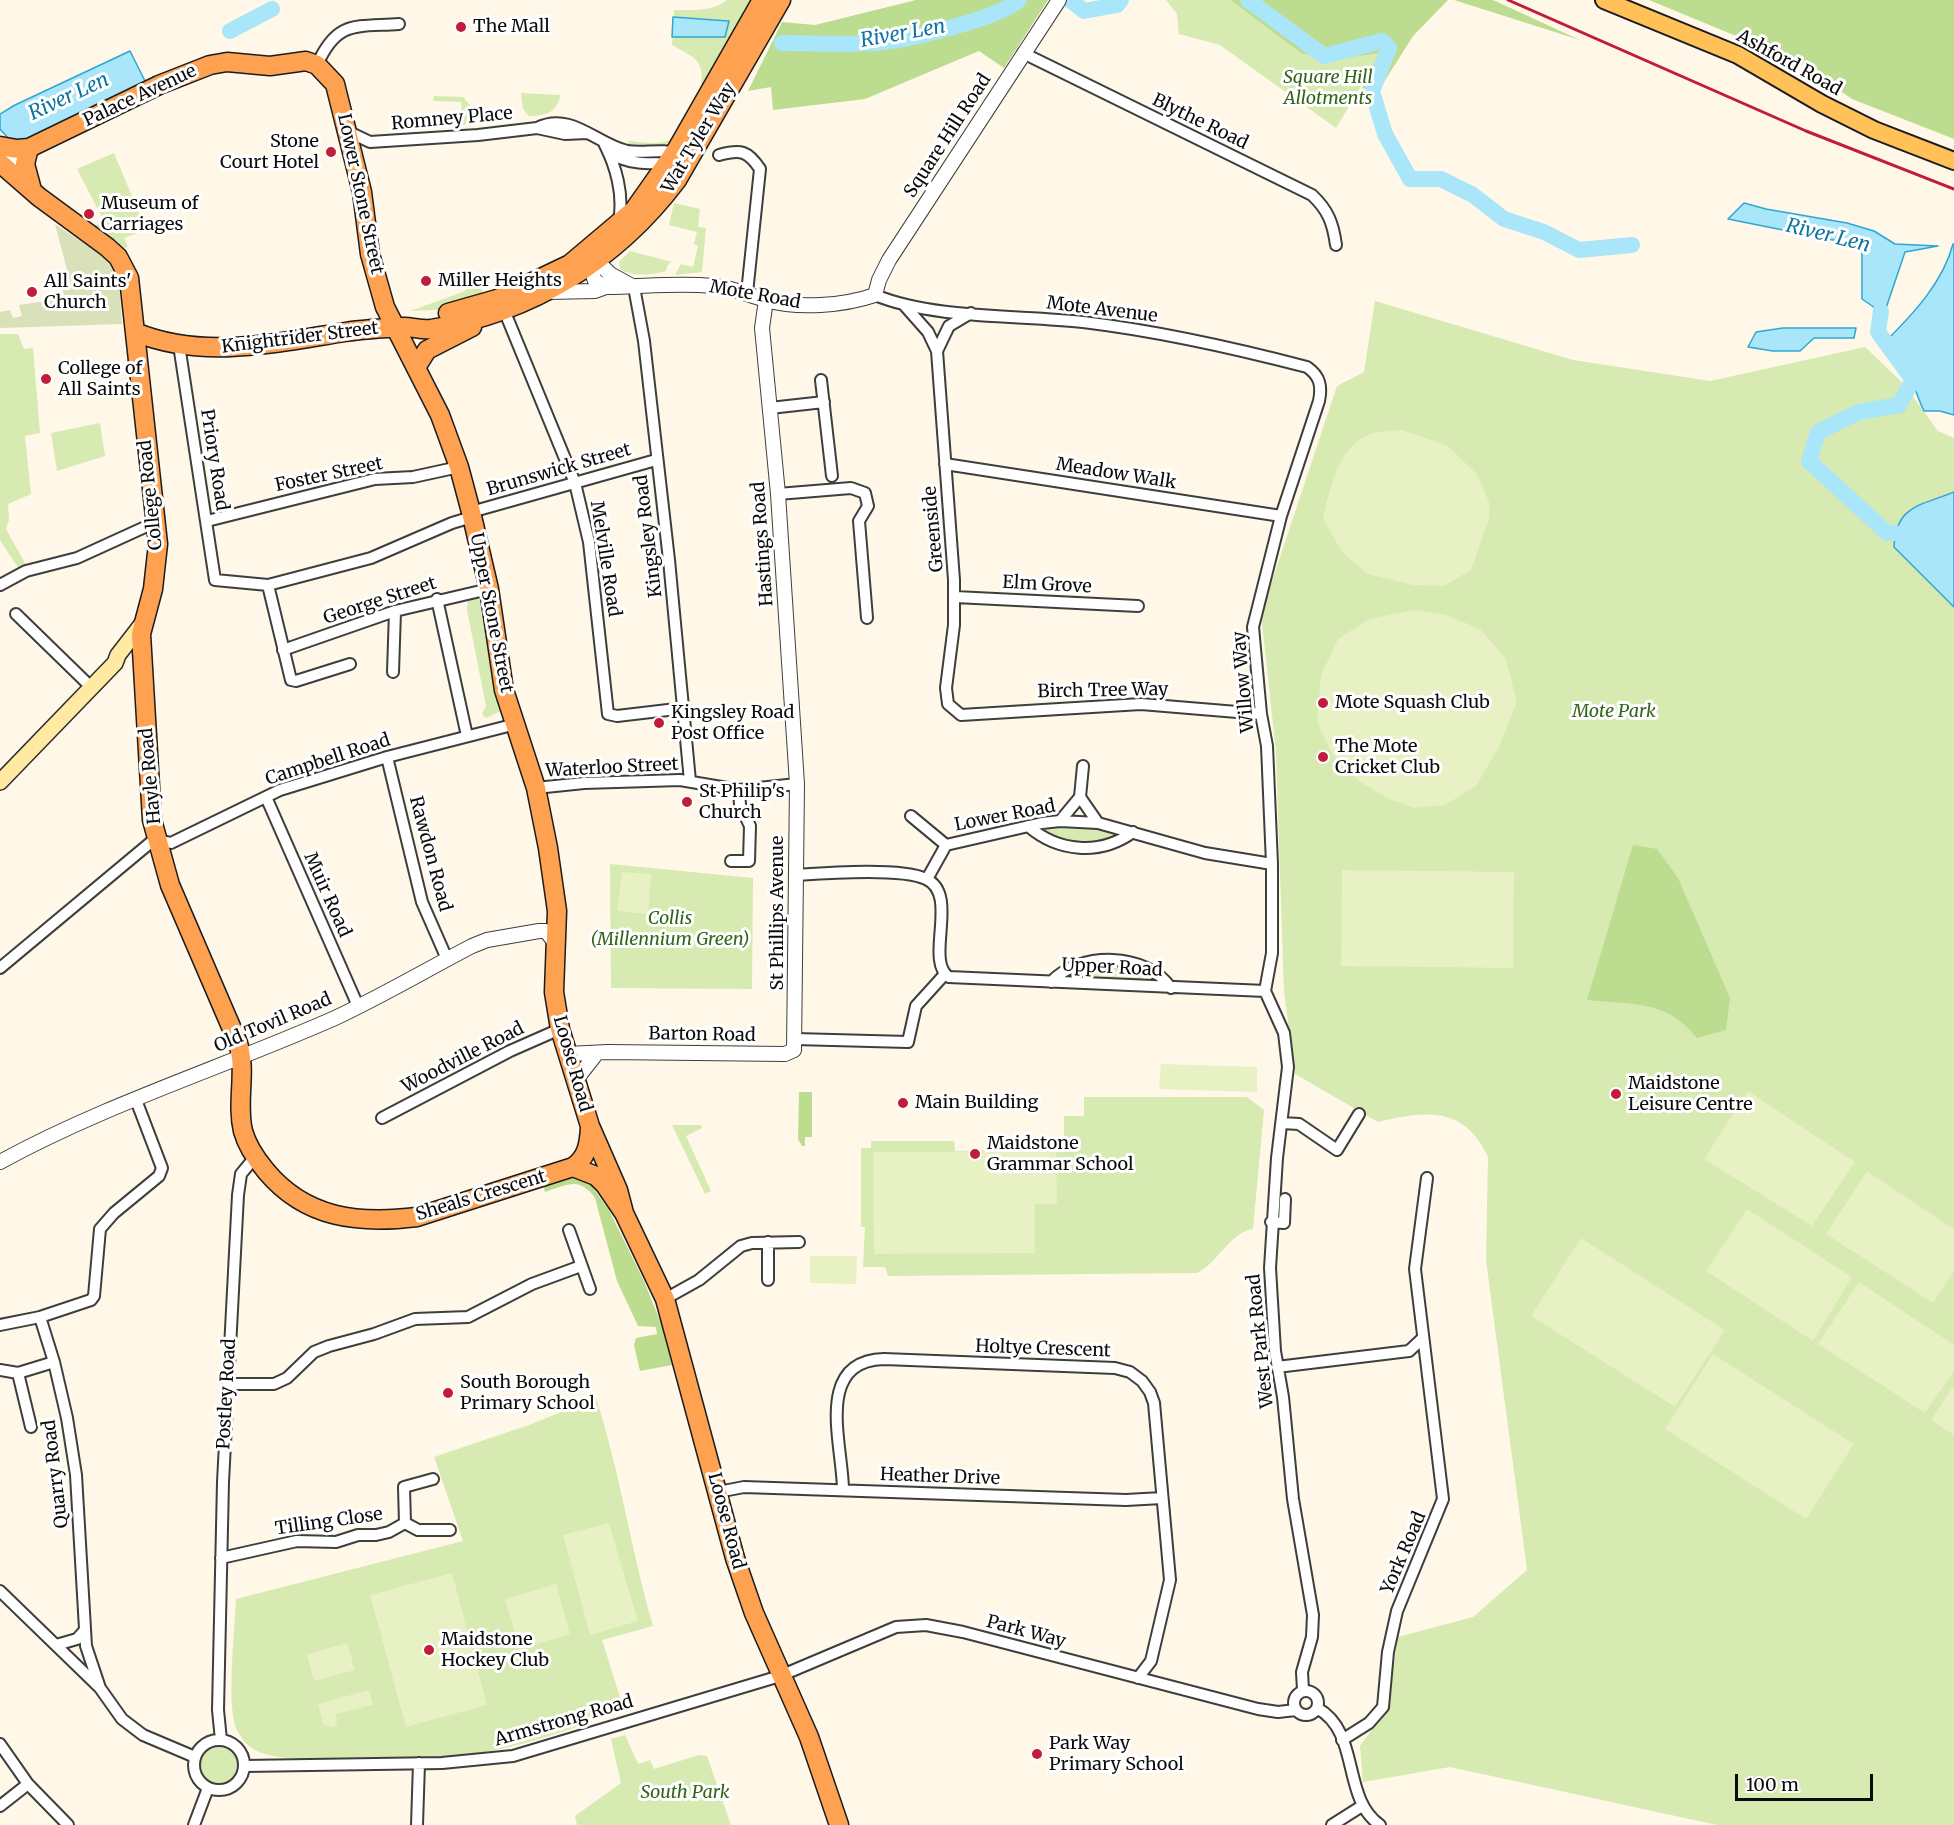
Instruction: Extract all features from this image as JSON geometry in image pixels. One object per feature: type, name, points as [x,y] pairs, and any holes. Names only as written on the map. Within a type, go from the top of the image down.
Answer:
[{"type":"highway","name":"Wat Tyler Way","points":[[591,260],[659,204],[674,155],[762,0]]},
{"type":"highway","name":"Wat Tyler Way","points":[[591,260],[618,224],[634,210],[781,0]]},
{"type":"highway","name":"Palace Avenue","points":[[1,150],[29,148],[200,67],[227,62],[270,66],[306,61],[317,65]]},
{"type":"highway","name":"Lower Stone Street","points":[[317,65],[335,84],[348,130],[368,224],[370,254],[385,307],[401,328]]},
{"type":"highway","points":[[29,148],[25,164],[30,185]]},
{"type":"highway","name":"College Road","points":[[1,150],[30,185],[118,257],[129,278],[156,522],[158,565],[150,603],[142,624]]},
{"type":"highway","points":[[401,328],[422,319],[497,299],[570,264],[591,260]]},
{"type":"highway","name":"Mote Road","points":[[401,328],[426,329],[497,313],[549,292],[591,260]]},
{"type":"highway","points":[[417,366],[427,350],[497,313]]},
{"type":"highway","name":"Knightrider Street","points":[[135,332],[179,345],[201,348],[248,346],[365,329],[401,328]]},
{"type":"highway","name":"Upper Stone Street","points":[[401,328],[459,467],[472,515],[489,589],[504,690],[536,788],[557,905],[556,944]]},
{"type":"highway","name":"Hayle Road","points":[[142,624],[148,788],[158,840],[170,885],[218,992],[242,1056]]},
{"type":"highway","name":"Loose Road","points":[[556,944],[554,993],[560,1029],[590,1126],[618,1190],[624,1214]]},
{"type":"highway","points":[[242,1056],[243,1131],[255,1157]]},
{"type":"highway","points":[[573,1167],[587,1152],[590,1126]]},
{"type":"highway","name":"Sheals Crescent","points":[[255,1157],[284,1190],[304,1203],[330,1214],[370,1222],[417,1217],[573,1167]]},
{"type":"highway","name":"Loose Road","points":[[573,1167],[597,1176],[624,1214],[665,1299],[739,1569],[780,1676],[809,1737],[839,1825]]},
{"type":"main road","name":"Ashford Road","points":[[1604,0],[1738,55],[1822,104],[1874,130],[1954,161]]},
{"type":"main road","name":"College Road","points":[[0,782],[115,663],[118,655],[142,624]]},
{"type":"main road","points":[[115,663],[126,660],[134,662],[142,672]]},
{"type":"street","name":"Square Hill Road","points":[[875,296],[879,280],[895,252],[1059,1]]},
{"type":"street","points":[[317,65],[328,41],[337,33],[348,29],[399,24]]},
{"type":"street","name":"Blythe Road","points":[[1023,53],[1312,195],[1329,214],[1334,225],[1336,245]]},
{"type":"street","name":"Romney Place","points":[[348,130],[370,142],[478,135],[537,128],[546,124],[573,124],[590,133],[626,161],[674,155]]},
{"type":"street","name":"Romney Place","points":[[537,128],[565,134],[590,133]]},
{"type":"street","name":"Romney Place","points":[[354,158],[370,142]]},
{"type":"street","points":[[606,147],[615,168],[621,209],[618,224]]},
{"type":"street","points":[[719,155],[738,151],[751,156],[760,169],[747,292]]},
{"type":"street","points":[[591,260],[595,281],[606,287]]},
{"type":"street","points":[[591,260],[634,287]]},
{"type":"street","name":"Mote Road","points":[[549,292],[595,291],[606,287],[714,286],[747,292],[766,300],[837,305],[875,296]]},
{"type":"street","name":"Kingsley Road","points":[[634,287],[644,341],[685,708],[690,781]]},
{"type":"street","name":"Mote Avenue","points":[[875,296],[905,306],[1081,322],[1154,333],[1299,365],[1313,371],[1318,378]]},
{"type":"street","name":"Hastings Road","points":[[766,300],[762,328],[778,494],[797,785]]},
{"type":"street","name":"Greenside","points":[[905,306],[928,332],[937,351],[955,597],[946,688],[948,704]]},
{"type":"street","points":[[937,351],[950,326],[971,312]]},
{"type":"street","name":"Melville Road","points":[[497,313],[576,483],[589,542],[608,714],[617,716],[685,708]]},
{"type":"street","name":"Priory Road","points":[[179,345],[215,580]]},
{"type":"street","name":"Willow Way","points":[[1264,991],[1271,964],[1272,864],[1267,746],[1253,627],[1281,516],[1319,401],[1322,388],[1318,378]]},
{"type":"street","points":[[821,380],[832,476]]},
{"type":"street","points":[[770,408],[824,402]]},
{"type":"street","name":"Brunswick Street","points":[[215,580],[268,585],[371,558],[472,515],[656,460]]},
{"type":"street","name":"Meadow Walk","points":[[945,464],[1281,516]]},
{"type":"street","name":"Foster Street","points":[[207,521],[375,479],[413,477],[459,467]]},
{"type":"street","points":[[778,494],[851,488],[865,493],[868,506],[859,521],[867,618]]},
{"type":"street","points":[[0,585],[26,571],[77,558],[156,522]]},
{"type":"street","points":[[268,585],[288,675],[293,681],[350,664]]},
{"type":"street","name":"George Street","points":[[283,650],[395,611],[437,599],[489,589]]},
{"type":"street","name":"Elm Grove","points":[[955,597],[1138,606]]},
{"type":"street","points":[[437,599],[467,736]]},
{"type":"street","points":[[393,672],[395,611]]},
{"type":"street","points":[[16,614],[91,687]]},
{"type":"street","name":"Birch Tree Way","points":[[948,704],[960,715],[1141,704],[1262,714]]},
{"type":"street","name":"Campbell Road","points":[[158,840],[171,843],[279,789],[387,757],[516,724]]},
{"type":"street","name":"Rawdon Road","points":[[387,757],[422,902],[447,959]]},
{"type":"street","points":[[1060,821],[1080,797],[1083,766]]},
{"type":"street","name":"Waterloo Street","points":[[536,788],[630,781],[690,781],[739,790],[797,785]]},
{"type":"street","name":"St Phillips Avenue","points":[[795,1039],[797,785]]},
{"type":"street","points":[[731,861],[749,861],[750,826],[740,805],[739,790]]},
{"type":"street","name":"Muir Road","points":[[266,797],[358,1006]]},
{"type":"street","points":[[1080,797],[1098,823]]},
{"type":"street","points":[[911,816],[946,845]]},
{"type":"street","name":"Lower Road","points":[[927,879],[946,845],[1060,821],[1098,823],[1205,853],[1272,864]]},
{"type":"street","points":[[1028,826],[1053,843],[1083,848],[1109,846],[1132,832]]},
{"type":"street","points":[[0,968],[150,843],[158,840]]},
{"type":"street","points":[[795,1039],[908,1042],[916,1006],[945,974],[941,966],[940,896],[927,879],[901,874],[796,875]]},
{"type":"street","name":"Old Tovil Road","points":[[0,1162],[26,1148],[136,1100],[358,1006],[488,940],[546,931],[556,944]]},
{"type":"street","name":"Upper Road","points":[[1051,982],[1060,972],[1068,968],[1083,962],[1105,960],[1139,965],[1165,980],[1171,988]]},
{"type":"street","name":"Upper Road","points":[[945,974],[959,978],[1264,991]]},
{"type":"street","name":"West Park Road","points":[[1264,991],[1284,1033],[1288,1067],[1272,1222],[1270,1268],[1277,1367],[1283,1397],[1293,1499],[1313,1615],[1312,1637],[1302,1672],[1303,1690]]},
{"type":"street","name":"Woodville Road","points":[[382,1118],[510,1051],[560,1029]]},
{"type":"street","name":"Barton Road","points":[[567,1054],[785,1054],[794,1050],[795,1039]]},
{"type":"street","points":[[575,1081],[597,1053]]},
{"type":"street","points":[[0,1325],[40,1317],[91,1300],[96,1288],[100,1229],[114,1213],[159,1176],[162,1168],[136,1100]]},
{"type":"street","points":[[1282,1123],[1299,1124],[1337,1150],[1359,1114]]},
{"type":"street","name":"Postley Road","points":[[221,1740],[218,1710],[221,1558],[238,1195],[241,1174],[255,1157]]},
{"type":"street","name":"York Road","points":[[1342,1740],[1369,1723],[1383,1707],[1388,1652],[1397,1611],[1443,1499],[1415,1269],[1427,1178]]},
{"type":"street","points":[[1272,1222],[1284,1223],[1285,1199]]},
{"type":"street","points":[[569,1230],[590,1289]]},
{"type":"street","points":[[665,1299],[699,1280],[741,1246],[768,1242],[799,1242]]},
{"type":"street","points":[[768,1242],[768,1280]]},
{"type":"street","points":[[228,1384],[274,1384],[287,1378],[314,1352],[329,1346],[374,1334],[415,1319],[468,1317],[532,1284],[581,1266]]},
{"type":"street","name":"Quarry Road","points":[[40,1317],[54,1362],[76,1476],[84,1631],[86,1646],[100,1688]]},
{"type":"street","points":[[1277,1367],[1409,1351],[1423,1338]]},
{"type":"street","points":[[1409,1351],[1419,1359],[1426,1359]]},
{"type":"street","name":"Holtye Crescent","points":[[843,1490],[836,1408],[840,1385],[848,1372],[868,1360],[1106,1367],[1130,1372],[1147,1387],[1153,1398],[1170,1580],[1151,1661],[1138,1678]]},
{"type":"street","points":[[0,1370],[18,1373],[54,1362]]},
{"type":"street","points":[[18,1373],[31,1427]]},
{"type":"street","name":"Tilling Close","points":[[405,1523],[404,1487],[433,1479]]},
{"type":"street","name":"Heather Drive","points":[[718,1492],[744,1487],[1126,1500],[1162,1498]]},
{"type":"street","name":"Tilling Close","points":[[221,1558],[297,1541],[336,1542],[358,1535],[376,1535],[389,1532],[405,1523]]},
{"type":"street","name":"Tilling Close","points":[[405,1523],[418,1530],[450,1530]]},
{"type":"street","points":[[0,1591],[100,1688],[122,1719],[143,1735],[195,1757]]},
{"type":"street","name":"Park Way","points":[[780,1676],[885,1631],[917,1624],[952,1630],[1269,1711],[1296,1710]]},
{"type":"street","points":[[56,1645],[77,1639],[84,1631]]},
{"type":"street","points":[[1151,1661],[1158,1682]]},
{"type":"street","name":"Armstrong Road","points":[[244,1766],[464,1762],[521,1754],[780,1676]]},
{"type":"street","points":[[1303,1690],[1316,1695],[1317,1708],[1306,1715],[1296,1710],[1294,1700],[1303,1690]]},
{"type":"street","points":[[1317,1708],[1330,1717],[1342,1740],[1362,1806],[1380,1825]]},
{"type":"street","points":[[221,1740],[231,1743],[240,1751],[244,1766],[240,1780],[231,1787],[221,1790],[208,1788],[198,1779],[194,1767],[195,1757],[202,1747],[211,1742],[221,1740]]},
{"type":"street","points":[[0,1744],[28,1784],[68,1825]]},
{"type":"street","points":[[417,1825],[419,1763]]},
{"type":"street","points":[[0,1806],[28,1784]]},
{"type":"street","points":[[194,1825],[208,1788]]},
{"type":"street","points":[[1332,1825],[1362,1806]]},
{"type":"green space","points":[[727,0],[756,0],[682,134],[663,145],[626,145],[629,141],[656,143],[671,139],[684,125],[696,102],[702,78],[701,68],[694,58],[672,45],[674,10],[715,7]]},
{"type":"green space","points":[[916,0],[1048,0],[1004,68],[979,51],[865,99],[773,110],[771,87],[748,91],[782,22],[815,25]]},
{"type":"green space","name":"Square Hill Allotments","points":[[1166,0],[1235,0],[1332,60],[1381,53],[1336,128],[1220,45],[1179,34],[1177,14]]},
{"type":"green space","points":[[1231,0],[1448,0],[1413,36],[1377,93],[1361,90],[1381,53],[1332,60],[1301,53]]},
{"type":"green space","points":[[1454,0],[1493,0],[1580,40]]},
{"type":"green space","points":[[1649,0],[1954,0],[1954,139],[1852,99],[1799,62]]},
{"type":"green space","points":[[521,93],[561,95],[550,112],[529,116],[523,109]]},
{"type":"green space","points":[[434,96],[463,97],[472,108],[472,121],[462,126],[461,102],[433,101]]},
{"type":"green space","points":[[114,153],[142,220],[143,231],[124,238],[128,247],[112,252],[91,228],[104,221],[77,169]]},
{"type":"green space","points":[[674,203],[700,209],[698,227],[706,228],[702,272],[675,275],[681,264],[693,267],[698,246],[694,244],[697,232],[669,225]]},
{"type":"green space","points":[[55,224],[118,266],[122,324],[0,328],[0,312],[10,310],[13,318],[22,316],[19,305],[65,298],[62,288],[71,285]]},
{"type":"green space","points":[[630,251],[672,262],[668,264],[666,271],[649,274],[625,272],[620,269],[619,262]]},
{"type":"green space","points":[[478,280],[486,302],[454,309],[410,311],[463,292]]},
{"type":"green space","name":"Mote Park","points":[[1375,301],[1573,360],[1710,381],[1865,347],[1903,383],[1938,431],[1954,438],[1954,1825],[1717,1825],[1450,1767],[1363,1782],[1360,1746],[1388,1708],[1398,1637],[1473,1617],[1527,1570],[1486,1260],[1488,1157],[1478,1140],[1467,1128],[1455,1120],[1427,1115],[1378,1122],[1295,1074],[1284,992],[1276,752],[1261,614],[1337,386],[1364,372]]},
{"type":"green space","points":[[0,334],[18,334],[24,349],[33,348],[40,433],[25,436],[31,494],[8,504],[9,520],[6,529],[26,565],[19,569],[0,540]]},
{"type":"green space","points":[[100,423],[105,456],[57,471],[51,433]]},
{"type":"green space","points":[[1402,430],[1448,446],[1477,474],[1489,502],[1489,519],[1471,570],[1444,586],[1413,585],[1367,574],[1342,552],[1323,519],[1338,468],[1352,446],[1362,438],[1374,433]]},
{"type":"green space","points":[[478,594],[487,626],[501,711],[486,718],[482,714],[486,706],[467,610],[468,596]]},
{"type":"green space","points":[[1415,610],[1446,615],[1480,629],[1506,659],[1517,702],[1500,745],[1476,786],[1445,805],[1413,808],[1387,798],[1359,781],[1333,755],[1317,722],[1321,675],[1338,639],[1369,619]]},
{"type":"green space","points":[[1063,826],[1102,829],[1118,836],[1110,841],[1090,844],[1069,841],[1041,831]]},
{"type":"green space","points":[[1633,845],[1657,849],[1678,878],[1730,998],[1726,1030],[1697,1038],[1685,1025],[1661,1010],[1634,1004],[1587,1000]]},
{"type":"green space","name":"Collis (Millennium Green)","points":[[610,864],[753,878],[752,989],[611,988]]},
{"type":"green space","points":[[1342,870],[1514,872],[1513,968],[1341,966]]},
{"type":"green space","points":[[622,872],[651,874],[648,914],[617,911]]},
{"type":"green space","points":[[1099,963],[1131,966],[1156,978],[1156,981],[1065,978],[1065,972]]},
{"type":"green space","points":[[1161,1064],[1257,1067],[1257,1092],[1159,1089]]},
{"type":"green space","points":[[1748,1091],[1855,1162],[1812,1226],[1704,1159]]},
{"type":"green space","points":[[799,1092],[812,1092],[812,1137],[805,1137],[805,1146],[802,1146],[798,1139]]},
{"type":"green space","points":[[1084,1097],[1247,1097],[1264,1110],[1253,1229],[1237,1236],[1212,1262],[1197,1273],[888,1276],[885,1267],[863,1267],[865,1227],[861,1227],[861,1148],[871,1148],[871,1141],[954,1141],[955,1151],[1064,1148],[1064,1116],[1084,1116]]},
{"type":"green space","points":[[672,1125],[701,1125],[702,1128],[686,1136],[711,1191],[705,1194]]},
{"type":"green space","points":[[1056,1151],[1057,1204],[1035,1204],[1035,1253],[874,1254],[873,1152]]},
{"type":"green space","points":[[1867,1171],[1954,1229],[1954,1271],[1933,1303],[1826,1234]]},
{"type":"green space","points":[[570,1176],[589,1182],[610,1212],[644,1281],[662,1326],[672,1365],[640,1371],[634,1345],[636,1338],[657,1334],[656,1327],[638,1326],[617,1281],[595,1198],[584,1187],[573,1184],[545,1192],[543,1185]]},
{"type":"green space","points":[[1747,1209],[1852,1277],[1813,1341],[1706,1271]]},
{"type":"green space","points":[[1581,1238],[1725,1330],[1675,1407],[1531,1316]]},
{"type":"green space","points":[[810,1256],[857,1256],[856,1284],[810,1283]]},
{"type":"green space","points":[[1859,1282],[1954,1345],[1954,1371],[1925,1413],[1818,1344]]},
{"type":"green space","points":[[1713,1354],[1854,1444],[1806,1519],[1665,1429]]},
{"type":"green space","points":[[1954,1385],[1954,1435],[1931,1420]]},
{"type":"green space","points":[[596,1398],[612,1454],[653,1626],[602,1640],[624,1710],[520,1744],[485,1752],[436,1758],[370,1761],[306,1760],[259,1752],[246,1743],[237,1730],[232,1704],[236,1599],[463,1541],[434,1457],[529,1425]]},
{"type":"green space","points":[[609,1523],[638,1621],[590,1635],[563,1535]]},
{"type":"green space","name":"Maidstone Hockey Club","points":[[452,1573],[487,1705],[406,1727],[370,1595]]},
{"type":"green space","points":[[556,1584],[570,1634],[520,1649],[505,1599]]},
{"type":"green space","points":[[347,1643],[355,1670],[314,1681],[307,1654]]},
{"type":"green space","points":[[369,1690],[373,1705],[336,1714],[337,1724],[332,1727],[323,1724],[318,1704]]},
{"type":"green space","name":"South Park","points":[[625,1735],[638,1764],[650,1760],[654,1769],[699,1755],[707,1756],[731,1825],[577,1825],[575,1816],[621,1783],[611,1739]]},
{"type":"green space","points":[[220,1746],[234,1752],[240,1766],[234,1780],[220,1786],[206,1780],[200,1766],[206,1752]]},
{"type":"water","points":[[673,17],[729,21],[725,37],[672,37]]},
{"type":"water","points":[[130,51],[146,83],[23,141],[8,138],[0,129],[0,114],[15,105]]},
{"type":"water","points":[[1744,203],[1847,223],[1874,231],[1895,244],[1938,246],[1905,252],[1878,332],[1872,332],[1878,310],[1862,299],[1862,250],[1833,240],[1728,219]]},
{"type":"water","points":[[1953,244],[1954,415],[1940,411],[1924,411],[1906,368],[1895,354],[1887,349],[1887,340],[1917,308],[1935,284]]},
{"type":"water","points":[[1783,328],[1856,328],[1854,338],[1814,338],[1800,351],[1773,351],[1748,347],[1756,332]]},
{"type":"water","points":[[1954,492],[1954,607],[1894,547],[1899,523],[1905,515],[1921,504]]},
{"type":"waterway","name":"River Len","points":[[782,43],[888,42],[972,21],[1009,7],[1019,0]]},
{"type":"waterway","name":"River Len","points":[[1070,0],[1084,11],[1117,5],[1121,0]]},
{"type":"waterway","name":"River Len","points":[[1248,0],[1324,56],[1382,41],[1389,48],[1372,91],[1385,134],[1410,179],[1441,179],[1473,195],[1504,219],[1544,232],[1579,250],[1632,245]]},
{"type":"waterway","name":"River Len","points":[[230,31],[272,9]]},
{"type":"waterway","name":"River Len","points":[[1881,311],[1878,332],[1913,380],[1899,405],[1859,412],[1818,432],[1809,461],[1887,533],[1895,533]]},
{"type":"railway","points":[[1508,0],[1806,131],[1954,189]]},
{"type":"place","name":"The Mall","points":[[461,27]]},
{"type":"place","name":"Stone Court Hotel","points":[[331,152]]},
{"type":"place","name":"Museum of Carriages","points":[[89,214]]},
{"type":"place","name":"Miller Heights","points":[[426,281]]},
{"type":"place","name":"All Saints' Church","points":[[32,292]]},
{"type":"place","name":"College of All Saints","points":[[46,379]]},
{"type":"place","name":"Mote Squash Club","points":[[1323,703]]},
{"type":"place","name":"Kingsley Road Post Office","points":[[659,723]]},
{"type":"place","name":"The Mote Cricket Club","points":[[1323,757]]},
{"type":"place","name":"St Philip's Church","points":[[687,802]]},
{"type":"place","name":"Maidstone Leisure Centre","points":[[1616,1094]]},
{"type":"place","name":"Main Building","points":[[903,1103]]},
{"type":"place","name":"Maidstone Grammar School","points":[[975,1154]]},
{"type":"place","name":"South Borough Primary School","points":[[448,1393]]},
{"type":"place","name":"Maidstone Hockey Club","points":[[429,1650]]},
{"type":"place","name":"Park Way Primary School","points":[[1037,1754]]}]
